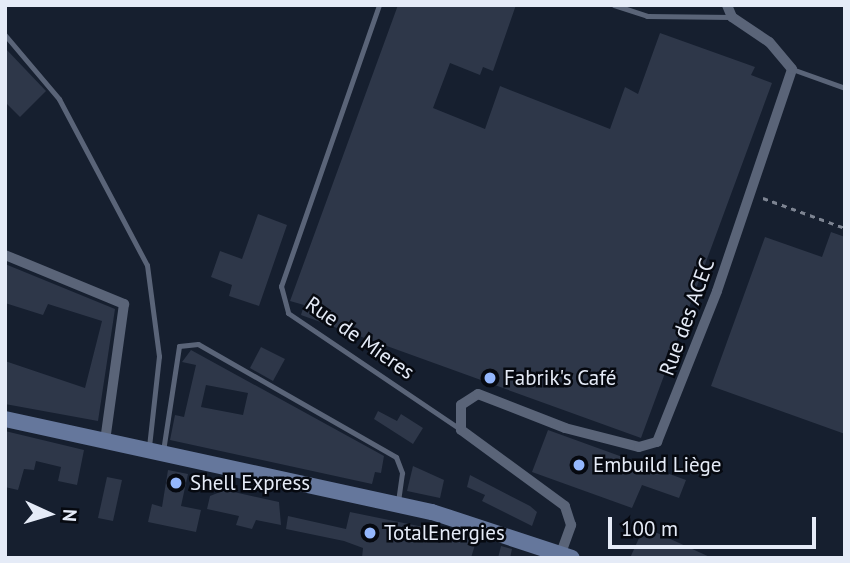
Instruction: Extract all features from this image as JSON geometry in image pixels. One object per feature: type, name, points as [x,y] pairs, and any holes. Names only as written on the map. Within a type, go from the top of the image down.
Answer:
[{"type":"street","points":[[727,5],[732,18],[769,42],[792,69]]},
{"type":"street","name":"Rue des ACEC","points":[[461,430],[461,405],[478,394],[565,428],[639,447],[657,442],[670,421],[792,69]]},
{"type":"street","points":[[5,255],[124,304],[104,441]]},
{"type":"street","points":[[5,419],[397,505],[565,556]]},
{"type":"street","name":"Rue de Mieres","points":[[461,430],[565,506],[571,525],[565,556]]},
{"type":"lane","name":"Rue de Mieres","points":[[379,5],[281,286],[288,313],[461,430]]},
{"type":"lane","points":[[614,5],[647,16],[732,18]]},
{"type":"lane","points":[[5,35],[59,99],[147,265],[159,356],[155,452]]},
{"type":"lane","points":[[792,69],[845,88]]},
{"type":"lane","points":[[155,452],[179,346],[198,344],[396,457],[402,473],[397,505]]},
{"type":"path","points":[[750,193],[845,228]]},
{"type":"building","points":[[398,5],[516,5],[493,71],[483,67],[480,75],[450,63],[433,108],[485,129],[500,86],[610,129],[625,87],[638,94],[660,33],[755,67],[751,75],[772,83],[641,438],[301,315],[304,305],[290,301]]},
{"type":"building","points":[[5,48],[46,91],[20,117],[5,102]]},
{"type":"building","points":[[258,214],[287,225],[259,306],[229,296],[232,285],[211,277],[220,251],[242,259]]},
{"type":"building","points":[[831,232],[845,237],[845,434],[711,386],[765,237],[822,257]]},
{"type":"building","points":[[5,264],[115,309],[98,421],[5,404],[5,361],[85,388],[102,321],[48,304],[43,315],[5,303]]},
{"type":"building","points":[[261,347],[285,359],[273,381],[250,368]]},
{"type":"building","points":[[191,350],[384,456],[381,473],[375,472],[372,484],[170,440],[175,415],[184,417],[196,365],[182,362]],"holes":[[[206,385],[248,393],[243,415],[201,407]]]},
{"type":"building","points":[[378,411],[397,421],[401,414],[423,428],[413,444],[374,419]]},
{"type":"building","name":"Embuild Liège","points":[[548,430],[686,480],[679,498],[642,485],[632,508],[532,472]]},
{"type":"building","points":[[5,431],[84,450],[77,485],[58,481],[61,467],[36,461],[34,470],[24,469],[18,490],[5,487]]},
{"type":"building","points":[[413,466],[444,480],[440,498],[407,491]]},
{"type":"building","points":[[168,470],[188,474],[181,506],[201,510],[196,532],[148,522],[152,504],[162,507]]},
{"type":"building","points":[[470,475],[530,506],[537,512],[532,526],[482,501],[485,495],[467,487]]},
{"type":"building","points":[[107,477],[122,480],[113,521],[98,518]]},
{"type":"building","points":[[225,490],[279,502],[281,525],[256,520],[252,529],[236,525],[239,516],[207,509],[210,496]]},
{"type":"building","points":[[350,512],[477,538],[471,558],[362,558],[363,548],[344,541],[286,529],[288,516],[346,529]]},
{"type":"building","points":[[644,527],[712,558],[630,558]]},
{"type":"building","points":[[501,546],[512,549],[510,558],[498,558]]},
{"type":"place","name":"Fabrik's Café","points":[[490,378]]},
{"type":"place","name":"Embuild Liège","points":[[579,465]]},
{"type":"place","name":"Shell Express","points":[[176,483]]},
{"type":"place","name":"TotalEnergies","points":[[370,533]]}]
